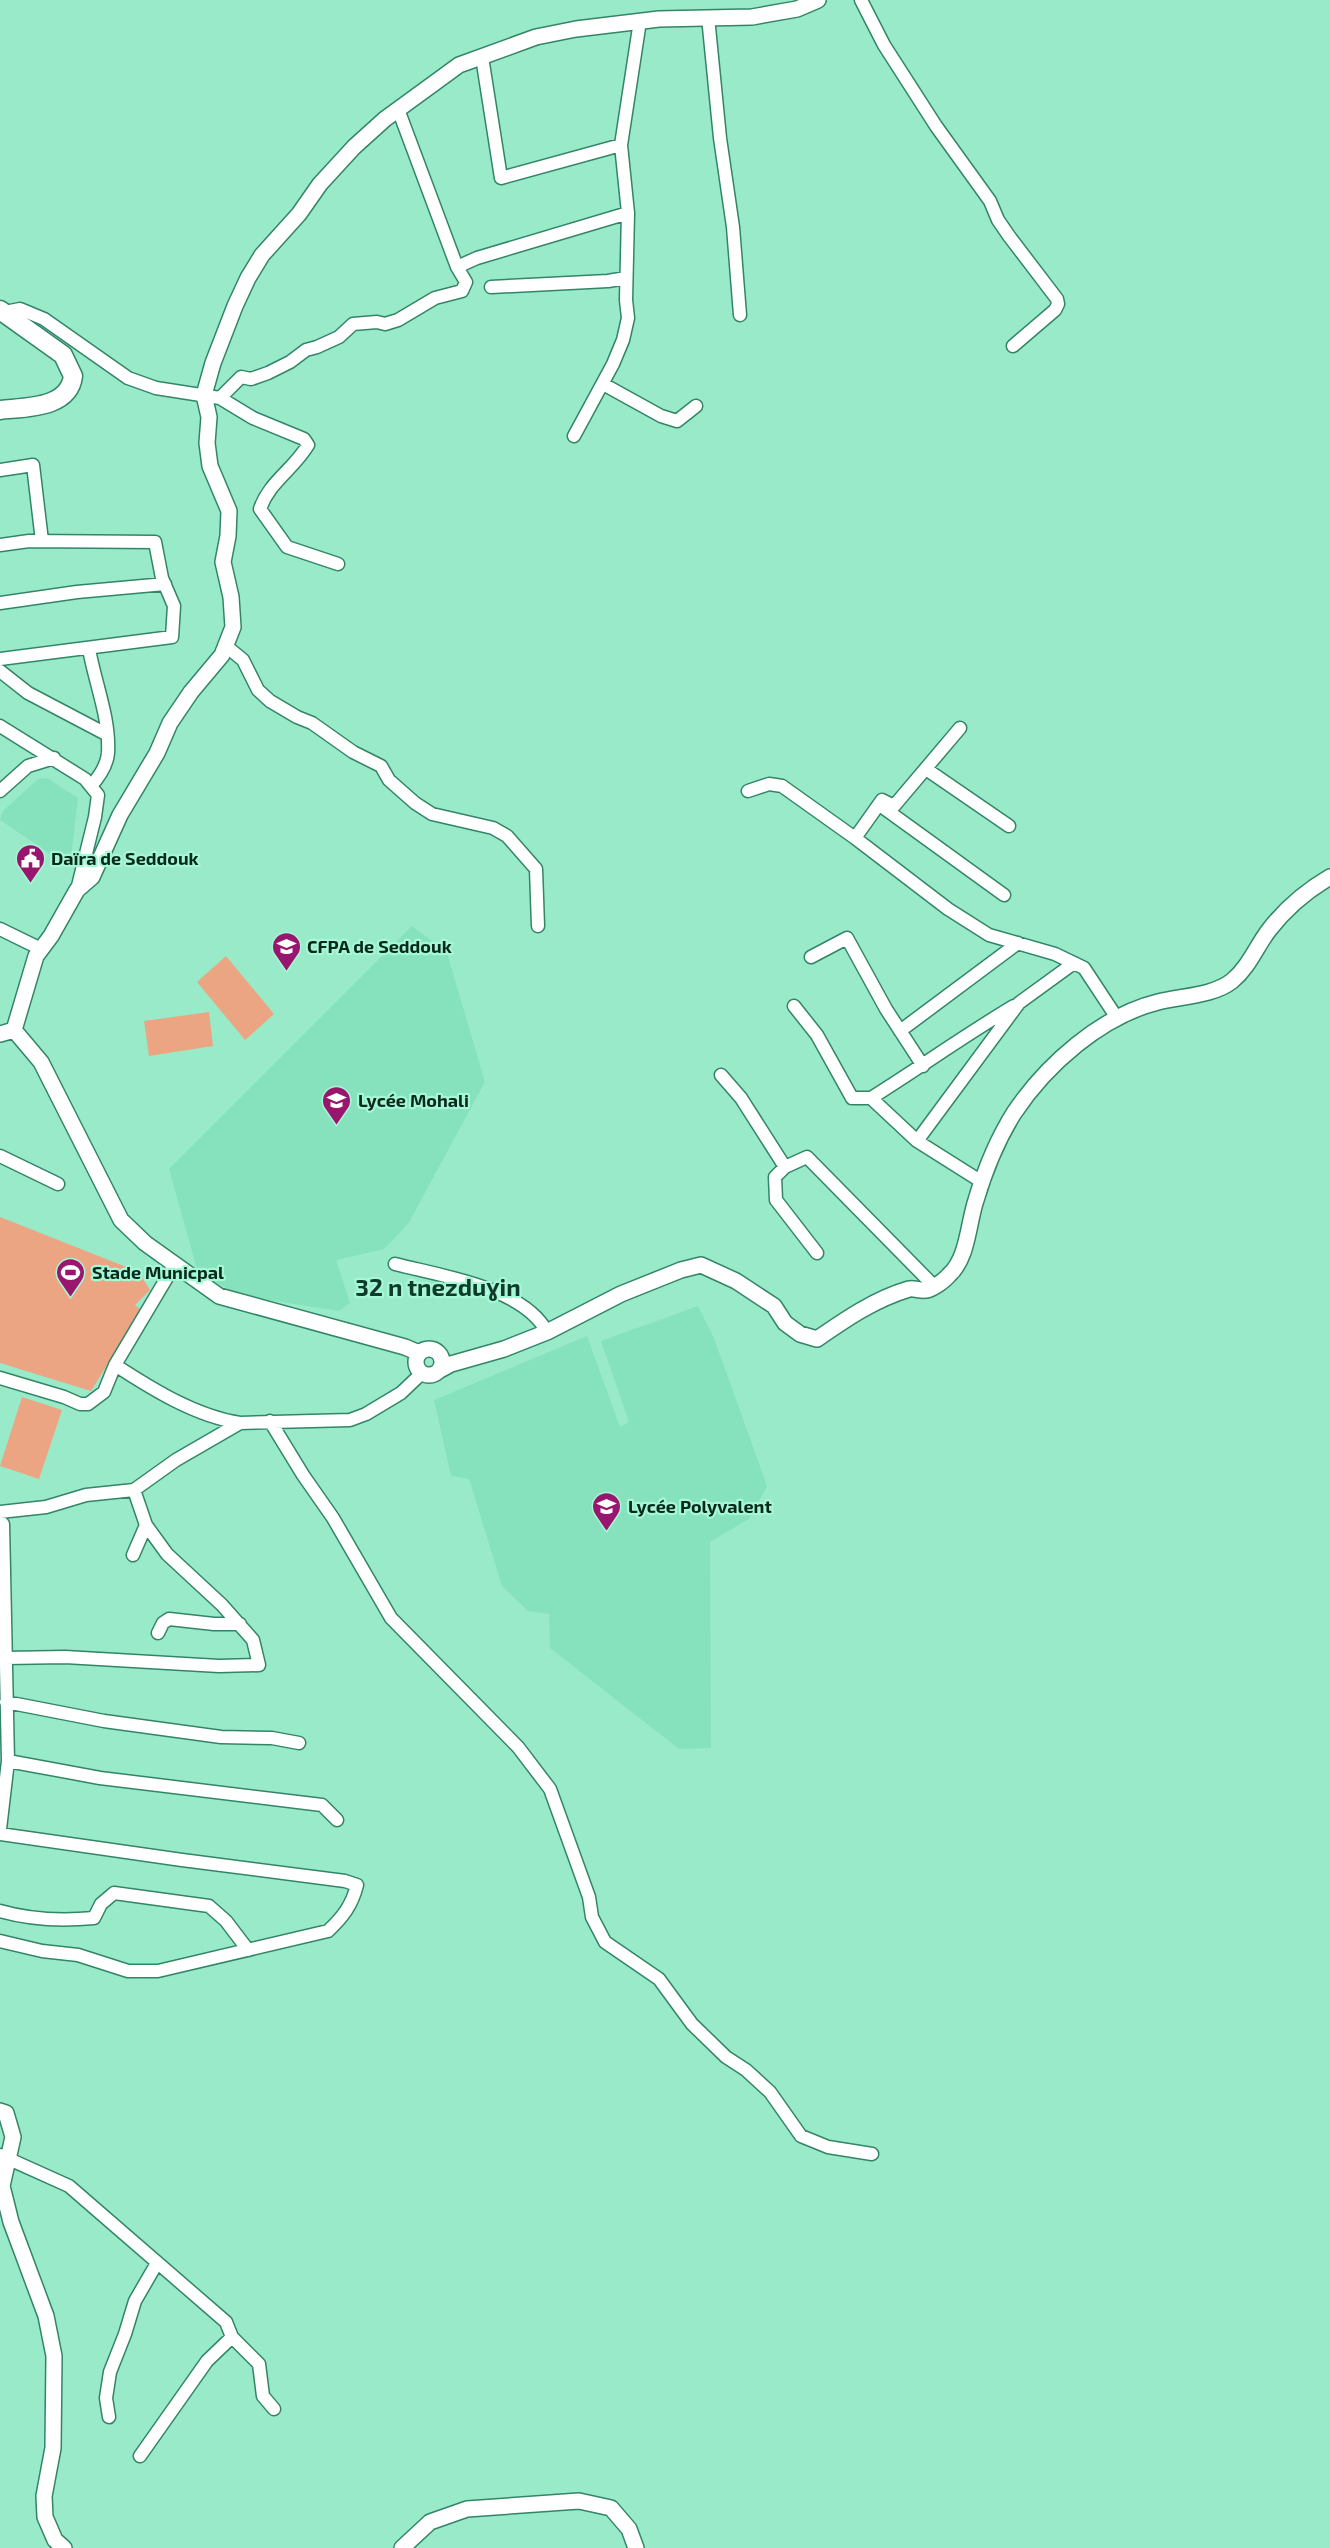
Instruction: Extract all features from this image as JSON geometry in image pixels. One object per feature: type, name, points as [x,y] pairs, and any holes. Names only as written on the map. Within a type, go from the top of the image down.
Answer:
[{"type":"main road","points":[[0,410],[54,401],[67,393],[73,376],[63,355],[3,311]]},
{"type":"street","points":[[440,1362],[433,1349],[419,1353],[405,1347],[219,1296],[145,1243],[122,1220],[41,1062],[7,1032],[36,956],[77,890],[92,877],[120,815],[157,753],[170,723],[190,692],[222,655],[233,627],[231,597],[224,562],[229,511],[210,466],[207,443],[209,417],[204,395],[234,306],[262,255],[299,214],[320,184],[354,147],[398,109],[433,86],[459,65],[536,37],[640,21],[753,17],[797,9],[818,0]]},
{"type":"street","points":[[861,0],[884,45],[936,126],[990,201],[998,220],[1009,236],[1057,299],[1058,304],[1055,310],[1013,346]]},
{"type":"street","points":[[708,17],[720,138],[734,227],[740,315]]},
{"type":"street","points":[[574,436],[603,384],[623,340],[628,318],[626,278],[628,213],[621,145],[640,21]]},
{"type":"street","points":[[482,57],[501,178],[621,145]]},
{"type":"street","points":[[220,398],[241,377],[251,379],[268,373],[290,362],[306,350],[317,348],[339,338],[353,324],[369,322],[385,324],[398,320],[435,298],[462,291],[466,282],[457,267],[398,109]]},
{"type":"street","points":[[457,267],[477,258],[628,213]]},
{"type":"street","points":[[491,287],[626,278]]},
{"type":"street","points":[[3,311],[20,309],[44,319],[128,378],[156,388],[220,398],[253,418],[304,439],[308,445],[303,454],[297,463],[265,494],[260,509],[287,547],[338,564]]},
{"type":"street","points":[[603,384],[661,416],[677,421],[696,406]]},
{"type":"street","points":[[0,470],[33,465],[42,541]]},
{"type":"street","points":[[0,545],[42,541],[155,542],[165,584],[174,606],[172,637],[0,659]]},
{"type":"street","points":[[0,603],[77,591],[165,584]]},
{"type":"street","points":[[225,646],[243,660],[258,690],[270,701],[312,723],[353,752],[381,766],[389,780],[415,803],[432,814],[493,828],[507,836],[536,869],[538,926]]},
{"type":"street","points":[[89,649],[108,754],[101,773],[91,786]]},
{"type":"street","points":[[0,671],[28,693],[106,734]]},
{"type":"street","points":[[0,726],[85,779],[98,795],[95,818],[77,890]]},
{"type":"street","points":[[855,837],[882,800],[894,806],[960,728]]},
{"type":"street","points":[[0,791],[28,766],[54,758]]},
{"type":"street","points":[[926,769],[1009,826]]},
{"type":"street","points":[[748,791],[769,784],[782,786],[855,837],[948,909],[989,934],[1055,954],[1084,968],[1117,1018]]},
{"type":"street","points":[[879,804],[1004,895]]},
{"type":"street","points":[[440,1362],[457,1362],[504,1350],[547,1332],[621,1294],[681,1270],[701,1265],[736,1281],[774,1306],[785,1323],[800,1334],[817,1339],[859,1310],[911,1288],[928,1290],[948,1276],[960,1263],[981,1182],[999,1140],[1032,1089],[1055,1065],[1101,1027],[1117,1018],[1157,1002],[1230,983],[1245,968],[1269,930],[1296,900],[1330,877]]},
{"type":"street","points":[[0,928],[40,949]]},
{"type":"street","points":[[811,957],[847,938],[923,1066]]},
{"type":"street","points":[[900,1030],[1018,943]]},
{"type":"street","points":[[794,1006],[817,1035],[852,1098],[871,1098],[923,1066],[973,1030],[1019,1003],[1074,963]]},
{"type":"street","points":[[917,1141],[1019,1003]]},
{"type":"street","points":[[720,1075],[741,1098],[784,1167]]},
{"type":"street","points":[[871,1098],[917,1141],[981,1182]]},
{"type":"street","points":[[0,1156],[58,1184]]},
{"type":"street","points":[[817,1253],[776,1200],[775,1177],[784,1167],[807,1157],[934,1286]]},
{"type":"street","points":[[0,1378],[80,1404],[88,1404],[104,1392],[115,1365],[175,1264]]},
{"type":"street","points":[[395,1264],[506,1295],[541,1320],[547,1332]]},
{"type":"street","points":[[419,1353],[417,1366],[422,1373],[432,1375],[440,1362]]},
{"type":"street","points":[[115,1365],[150,1388],[206,1414],[240,1423],[341,1421],[358,1418],[401,1393],[422,1373]]},
{"type":"street","points":[[270,1421],[333,1518],[391,1618],[518,1747],[550,1789],[589,1897],[592,1917],[605,1942],[658,1979],[692,2024],[726,2057],[746,2070],[770,2092],[801,2136],[828,2147],[872,2154]]},
{"type":"street","points":[[0,1512],[46,1507],[86,1496],[134,1490],[176,1460],[240,1423]]},
{"type":"street","points":[[5,1658],[65,1657],[219,1666],[259,1665],[253,1640],[240,1624],[167,1554],[146,1525],[134,1490]]},
{"type":"street","points":[[0,1521],[3,1524],[4,1708],[8,1761],[0,1829]]},
{"type":"street","points":[[133,1555],[146,1525]]},
{"type":"street","points":[[158,1633],[163,1623],[169,1619],[214,1624],[240,1624]]},
{"type":"street","points":[[4,1708],[221,1737],[272,1738],[299,1743]]},
{"type":"street","points":[[8,1761],[100,1778],[322,1805],[337,1820]]},
{"type":"street","points":[[0,1834],[345,1881],[357,1885],[353,1899],[342,1919],[328,1931],[158,1971],[128,1971],[78,1955],[42,1951],[0,1941]]},
{"type":"street","points":[[0,1911],[22,1917],[72,1920],[94,1917],[101,1904],[114,1893],[209,1906],[226,1921],[248,1950]]},
{"type":"street","points":[[0,2111],[6,2113],[13,2137],[4,2157],[2,2186],[11,2222],[46,2316],[54,2356],[53,2448],[44,2496],[45,2517],[55,2540],[64,2548]]},
{"type":"street","points":[[4,2157],[69,2186],[226,2322],[232,2337],[259,2364],[263,2396],[274,2409]]},
{"type":"street","points":[[109,2417],[106,2398],[110,2372],[135,2301],[157,2263]]},
{"type":"street","points":[[140,2457],[207,2361],[232,2337]]},
{"type":"street","points":[[402,2548],[430,2522],[467,2509],[579,2501],[611,2508],[629,2529],[636,2548]]},
{"type":"shaded area","points":[[47,778],[78,798],[70,867],[0,820],[3,811],[38,779]]},
{"type":"shaded area","name":"Lycée Mohali","points":[[412,926],[447,953],[485,1082],[408,1224],[384,1249],[336,1260],[350,1303],[339,1311],[242,1296],[198,1273],[169,1169]]},
{"type":"shaded area","points":[[226,956],[274,1014],[245,1040],[197,982]]},
{"type":"shaded area","points":[[209,1012],[213,1046],[149,1056],[144,1021]]},
{"type":"shaded area","name":"Stade Municpal","points":[[0,1217],[139,1272],[150,1290],[135,1305],[141,1310],[91,1391],[0,1363]]},
{"type":"shaded area","name":"Lycée Polyvalent","points":[[698,1306],[714,1338],[767,1486],[749,1519],[710,1542],[711,1748],[679,1749],[550,1648],[549,1614],[528,1611],[502,1586],[469,1479],[451,1476],[434,1400],[587,1336],[620,1427],[629,1422],[601,1341]]},
{"type":"shaded area","points":[[22,1397],[62,1410],[39,1479],[0,1466]]},
{"type":"place","name":"Daïra de Seddouk","points":[[30,884]]},
{"type":"place","name":"CFPA de Seddouk","points":[[286,972]]},
{"type":"place","name":"Lycée Mohali","points":[[337,1126]]},
{"type":"place","name":"Stade Municpal","points":[[71,1298]]},
{"type":"place","name":"Lycée Polyvalent","points":[[607,1532]]},
{"type":"district","name":"32 n tnezduɣin","points":[[438,1286]]}]
